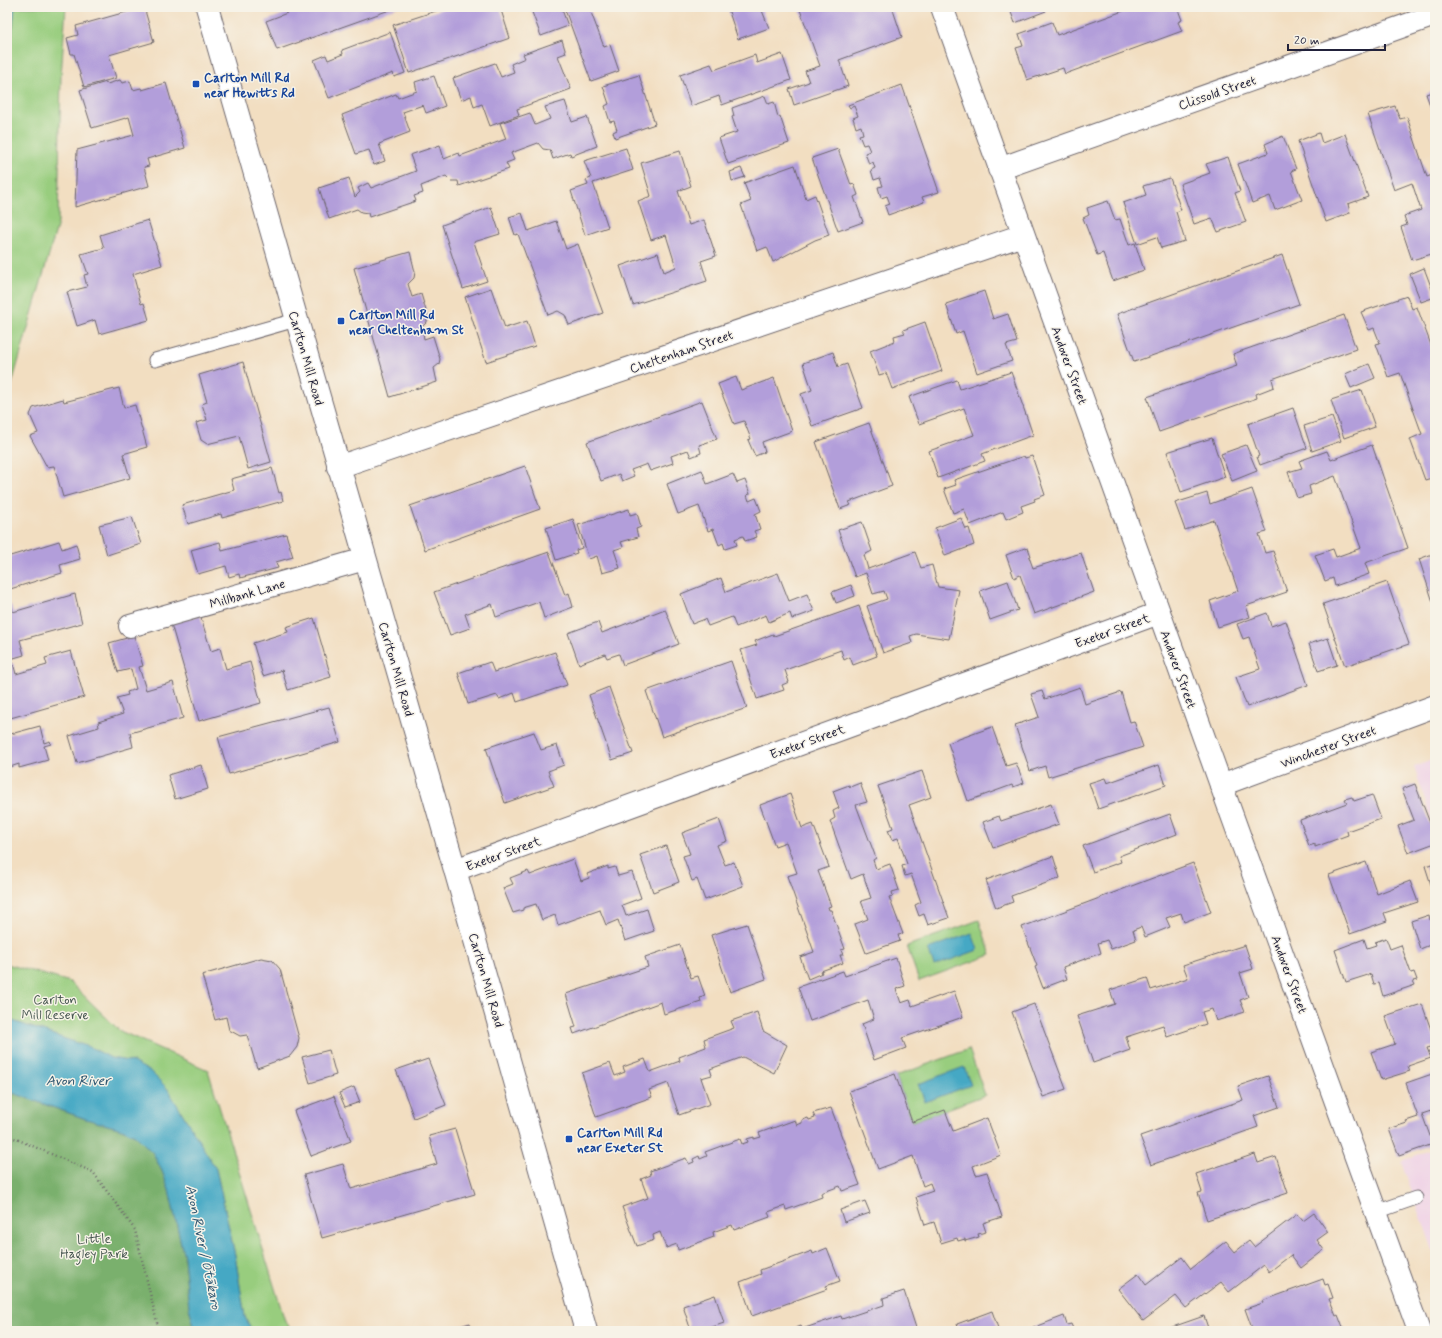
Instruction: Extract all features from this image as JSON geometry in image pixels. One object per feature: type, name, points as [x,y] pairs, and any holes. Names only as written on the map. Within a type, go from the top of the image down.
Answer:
[{"type":"street","name":"Carlton Mill Road","points":[[206,7],[456,870],[586,1331]]},
{"type":"street","name":"Andover Street","points":[[942,7],[999,169],[1419,1331]]},
{"type":"street","name":"Clissold Street","points":[[999,169],[1435,15]]},
{"type":"street","name":"Cheltenham Street","points":[[338,466],[1023,235]]},
{"type":"street","name":"Millbank Lane","points":[[130,626],[365,559]]},
{"type":"street","name":"Exeter Street","points":[[456,870],[1159,613]]},
{"type":"street","name":"Winchester Street","points":[[1221,785],[1435,706]]},
{"type":"lane","points":[[154,360],[296,320]]},
{"type":"lane","points":[[1376,1212],[1416,1198]]},
{"type":"path","points":[[7,1135],[93,1172],[135,1230],[159,1331]]},
{"type":"shaded area","points":[[1435,759],[1435,830],[1414,767]]},
{"type":"shaded area","points":[[1435,1148],[1435,1252],[1434,1253],[1401,1161]]},
{"type":"green space","points":[[15,7],[66,7],[61,76],[58,223],[7,401],[7,76]]},
{"type":"green space","points":[[979,920],[991,955],[919,981],[907,946]]},
{"type":"green space","name":"Carlton Mill Reserve","points":[[7,964],[70,982],[120,1031],[208,1070],[285,1321],[293,1331],[252,1331],[245,1317],[235,1255],[216,1169],[133,1062],[111,1058],[92,1048],[7,1019]]},
{"type":"green space","points":[[969,1049],[985,1095],[912,1122],[896,1076]]},
{"type":"green space","name":"Little Hagley Park","points":[[7,1091],[86,1119],[122,1129],[135,1135],[153,1153],[169,1190],[184,1257],[189,1307],[195,1331],[7,1331]]},
{"type":"water","points":[[7,7],[15,7],[7,76]]},
{"type":"water","points":[[972,933],[978,950],[934,966],[928,949]]},
{"type":"water","name":"Avon River","points":[[7,1019],[92,1048],[111,1058],[133,1062],[151,1072],[167,1088],[216,1169],[235,1255],[245,1317],[252,1331],[195,1331],[189,1307],[184,1257],[169,1190],[153,1153],[135,1135],[122,1129],[86,1119],[7,1091]]},
{"type":"water","points":[[964,1067],[971,1085],[925,1102],[918,1084]]},
{"type":"building","points":[[144,7],[154,42],[109,55],[116,78],[84,87],[74,54],[71,54],[67,38],[78,35],[76,26]]},
{"type":"building","points":[[285,7],[398,7],[277,50],[266,21],[287,13]]},
{"type":"building","points":[[448,7],[500,7],[510,38],[409,73],[393,25]]},
{"type":"building","points":[[530,7],[561,7],[568,26],[541,36]]},
{"type":"building","points":[[564,7],[589,7],[604,47],[610,45],[619,71],[591,81]]},
{"type":"building","points":[[733,7],[761,8],[769,28],[738,39],[728,9]]},
{"type":"building","points":[[799,7],[892,7],[902,37],[839,60],[848,86],[794,105],[789,89],[809,82],[805,71],[820,66]]},
{"type":"building","points":[[1009,7],[1044,7],[1046,11],[1015,23]]},
{"type":"building","points":[[1134,7],[1177,7],[1182,20],[1178,22],[1182,31],[1065,74],[1063,68],[1027,80],[1016,48],[1023,46],[1019,34],[1052,22],[1057,35]]},
{"type":"building","points":[[390,32],[405,73],[394,77],[393,73],[329,98],[314,60],[326,55],[328,60],[343,54],[342,50]]},
{"type":"building","points":[[562,40],[566,53],[558,56],[571,89],[517,109],[519,115],[490,126],[482,104],[474,107],[471,96],[461,100],[453,78],[495,63],[501,77],[514,72],[511,64],[525,58],[523,54]]},
{"type":"building","points":[[782,54],[791,80],[722,105],[719,96],[691,106],[680,75],[711,64],[714,70],[755,55],[757,63]]},
{"type":"building","points":[[639,75],[655,124],[615,138],[613,132],[617,130],[614,121],[610,122],[605,106],[609,104],[603,86]]},
{"type":"building","points":[[434,76],[445,106],[426,113],[423,105],[403,112],[410,132],[379,144],[385,161],[374,165],[369,150],[356,154],[342,115],[396,94],[398,98],[417,91],[415,82]]},
{"type":"building","points":[[120,80],[122,83],[130,81],[133,90],[141,88],[142,90],[166,83],[185,148],[147,159],[149,166],[144,167],[149,186],[75,207],[77,150],[134,135],[129,117],[92,128],[80,90],[106,82],[107,84]]},
{"type":"building","points":[[902,85],[939,192],[922,197],[924,202],[888,215],[885,206],[890,204],[887,196],[881,198],[878,187],[883,186],[880,178],[874,180],[871,170],[875,168],[873,162],[869,164],[865,153],[870,151],[867,144],[863,145],[859,135],[863,134],[861,126],[856,128],[853,118],[858,116],[854,106],[850,108],[848,105]]},
{"type":"building","points":[[1435,91],[1435,119],[1426,94]]},
{"type":"building","points":[[765,96],[768,104],[774,102],[778,117],[780,116],[789,143],[728,164],[719,138],[737,132],[732,117],[734,116],[732,108]]},
{"type":"building","points":[[565,101],[572,122],[587,117],[597,146],[571,156],[570,153],[553,159],[550,150],[543,149],[538,143],[511,153],[514,160],[506,163],[509,169],[459,186],[458,181],[451,181],[446,176],[421,186],[423,193],[414,196],[416,201],[369,217],[368,213],[361,212],[357,209],[329,219],[319,188],[349,178],[355,197],[360,192],[358,188],[368,183],[371,188],[416,171],[410,155],[440,145],[444,159],[459,153],[460,156],[506,139],[500,123],[530,113],[535,125],[550,119],[545,107]]},
{"type":"building","points":[[1395,106],[1400,119],[1407,117],[1427,177],[1435,174],[1435,253],[1412,260],[1401,227],[1407,225],[1404,216],[1421,210],[1412,183],[1394,190],[1368,114]]},
{"type":"building","points":[[1319,133],[1322,143],[1345,134],[1368,197],[1348,204],[1350,213],[1326,222],[1298,141]]},
{"type":"building","points":[[1283,136],[1296,169],[1291,171],[1302,200],[1275,210],[1270,196],[1252,203],[1238,164],[1268,153],[1265,144]]},
{"type":"building","points":[[626,148],[633,170],[593,183],[608,227],[585,235],[571,191],[588,185],[586,180],[591,178],[584,161]]},
{"type":"building","points":[[838,149],[851,185],[854,184],[858,195],[854,197],[863,222],[838,231],[812,158]]},
{"type":"building","points":[[680,151],[691,186],[678,191],[689,225],[704,220],[716,256],[701,261],[707,281],[633,305],[620,266],[658,253],[664,272],[676,267],[666,235],[651,240],[638,201],[651,196],[641,163]]},
{"type":"building","points":[[1228,157],[1240,191],[1235,193],[1246,222],[1218,232],[1212,218],[1194,224],[1180,184],[1210,173],[1206,164]]},
{"type":"building","points":[[795,165],[806,199],[815,195],[829,235],[815,240],[773,262],[767,247],[757,251],[741,205],[751,201],[744,183]]},
{"type":"building","points":[[741,168],[745,177],[732,181],[730,172]]},
{"type":"building","points":[[1170,178],[1181,210],[1176,212],[1185,241],[1161,248],[1157,237],[1137,244],[1123,203],[1146,195],[1143,186]]},
{"type":"building","points":[[1108,201],[1115,220],[1120,219],[1129,245],[1135,243],[1144,270],[1113,281],[1103,253],[1097,255],[1083,218],[1089,215],[1087,208]]},
{"type":"building","points":[[491,207],[500,234],[474,242],[487,281],[463,289],[442,225]]},
{"type":"building","points":[[522,213],[528,231],[556,221],[566,249],[578,244],[603,313],[569,325],[565,315],[558,311],[548,315],[518,234],[515,235],[509,217]]},
{"type":"building","points":[[148,220],[162,265],[133,274],[141,304],[144,303],[149,320],[99,334],[95,320],[77,326],[67,292],[87,287],[84,275],[88,274],[81,254],[104,248],[100,235]]},
{"type":"building","points":[[410,252],[415,272],[414,278],[408,284],[412,297],[421,294],[427,314],[427,322],[422,327],[424,339],[433,336],[440,359],[439,364],[434,368],[437,382],[390,397],[354,268]]},
{"type":"building","points":[[1282,255],[1299,304],[1134,362],[1117,314]]},
{"type":"building","points":[[1424,268],[1435,297],[1421,302],[1410,274]]},
{"type":"building","points":[[491,288],[505,328],[527,321],[535,346],[486,362],[465,297]]},
{"type":"building","points":[[984,291],[993,319],[1008,314],[1017,342],[1006,345],[1012,361],[977,373],[963,331],[956,334],[946,304]]},
{"type":"building","points":[[1407,296],[1412,309],[1417,307],[1435,356],[1435,477],[1425,480],[1410,439],[1422,434],[1400,373],[1388,377],[1376,344],[1380,343],[1374,328],[1369,330],[1361,312]]},
{"type":"building","points":[[1344,315],[1356,349],[1272,379],[1274,387],[1256,394],[1257,398],[1159,432],[1147,397],[1237,366],[1233,354]]},
{"type":"building","points":[[925,322],[942,371],[892,389],[886,373],[879,375],[870,351],[895,341],[894,336],[905,333],[903,330]]},
{"type":"building","points":[[833,352],[838,367],[847,364],[863,408],[812,426],[801,394],[812,390],[803,363]]},
{"type":"building","points":[[243,362],[271,462],[248,469],[239,436],[207,444],[201,440],[196,423],[207,420],[202,404],[207,402],[199,375]]},
{"type":"building","points":[[1369,364],[1375,378],[1351,388],[1345,374]]},
{"type":"building","points":[[1011,372],[1033,435],[982,454],[985,461],[938,478],[929,451],[974,435],[964,408],[919,424],[909,397],[957,380],[960,389]]},
{"type":"building","points":[[736,377],[741,390],[774,378],[792,431],[762,442],[765,452],[755,456],[748,440],[751,439],[744,421],[734,424],[718,384]]},
{"type":"building","points":[[119,388],[124,408],[135,405],[147,447],[123,454],[130,478],[63,497],[54,466],[47,467],[30,436],[38,433],[30,415],[33,408],[63,399],[64,402]]},
{"type":"building","points":[[1362,390],[1375,427],[1344,438],[1331,400]]},
{"type":"building","points":[[702,401],[717,439],[699,445],[701,453],[691,457],[688,450],[671,456],[673,463],[650,471],[647,464],[631,470],[634,476],[622,481],[619,474],[601,481],[587,442]]},
{"type":"building","points":[[1293,408],[1307,448],[1260,465],[1257,457],[1259,456],[1248,424]]},
{"type":"building","points":[[1332,417],[1341,441],[1312,451],[1304,426]]},
{"type":"building","points":[[869,423],[892,486],[849,502],[851,505],[840,509],[816,442]]},
{"type":"building","points":[[1212,438],[1225,477],[1181,492],[1167,452]]},
{"type":"building","points":[[1246,445],[1257,471],[1232,481],[1221,454]]},
{"type":"building","points":[[1372,445],[1408,548],[1365,563],[1369,574],[1335,586],[1333,578],[1325,581],[1315,555],[1333,549],[1336,557],[1361,548],[1335,476],[1309,486],[1311,494],[1297,498],[1288,472],[1302,468],[1299,461],[1327,451],[1331,460]]},
{"type":"building","points":[[1024,456],[1025,458],[1032,456],[1045,495],[1034,499],[1035,501],[1021,506],[1023,512],[1006,519],[1003,512],[970,525],[964,509],[953,513],[944,489],[956,485],[954,480]]},
{"type":"building","points":[[525,466],[540,509],[425,550],[410,506]]},
{"type":"building","points":[[272,468],[279,493],[281,492],[283,501],[222,518],[221,514],[188,524],[182,505],[234,490],[231,479]]},
{"type":"building","points":[[702,470],[707,484],[733,474],[737,483],[745,480],[750,494],[747,495],[749,501],[756,498],[761,511],[755,514],[760,529],[754,531],[757,537],[745,541],[743,536],[735,539],[737,545],[725,549],[723,543],[719,545],[713,529],[708,531],[699,506],[678,514],[667,484]]},
{"type":"building","points":[[1252,489],[1267,532],[1259,534],[1265,553],[1273,551],[1287,592],[1246,606],[1250,617],[1218,627],[1210,601],[1238,591],[1214,520],[1185,530],[1175,503],[1207,493],[1210,504]]},
{"type":"building","points":[[629,509],[630,515],[637,513],[641,527],[636,529],[638,537],[621,542],[623,547],[614,550],[620,568],[602,573],[597,556],[589,559],[578,525]]},
{"type":"building","points":[[132,517],[141,544],[107,555],[99,525]]},
{"type":"building","points":[[961,518],[966,529],[969,528],[974,545],[945,556],[935,528]]},
{"type":"building","points":[[573,519],[582,548],[576,550],[577,553],[556,560],[546,528]]},
{"type":"building","points":[[862,522],[872,551],[864,555],[868,569],[915,552],[921,568],[932,565],[938,587],[959,590],[949,639],[916,634],[910,636],[912,643],[883,653],[867,606],[887,599],[884,591],[873,594],[866,573],[855,577],[838,530]]},
{"type":"building","points":[[286,534],[293,557],[276,562],[278,568],[240,578],[239,574],[229,577],[226,566],[198,574],[191,550],[220,542],[222,551]]},
{"type":"building","points":[[59,541],[62,549],[76,544],[80,559],[60,565],[62,573],[7,590],[7,557]]},
{"type":"building","points":[[1028,548],[1031,556],[1029,557],[1033,568],[1081,553],[1094,592],[1034,614],[1020,575],[1014,578],[1006,555]]},
{"type":"building","points":[[549,552],[565,595],[569,593],[573,607],[544,618],[539,602],[496,617],[492,604],[465,614],[470,628],[450,635],[434,592]]},
{"type":"building","points":[[1435,553],[1435,602],[1433,602],[1419,559]]},
{"type":"building","points":[[778,573],[789,601],[807,594],[814,611],[792,619],[790,613],[769,622],[766,615],[736,627],[732,617],[708,626],[705,619],[692,624],[681,594],[721,578],[726,592]]},
{"type":"building","points":[[1008,581],[1018,610],[990,620],[980,591]]},
{"type":"building","points":[[1387,582],[1409,644],[1345,666],[1323,604]]},
{"type":"building","points":[[851,585],[855,596],[836,603],[832,592]]},
{"type":"building","points":[[75,594],[82,623],[20,640],[24,655],[7,660],[7,606],[11,605],[13,612]]},
{"type":"building","points":[[859,606],[877,656],[853,665],[850,657],[844,660],[841,650],[785,670],[789,682],[782,685],[784,690],[757,699],[741,650],[757,645],[755,641],[773,634],[774,636]]},
{"type":"building","points":[[665,609],[679,644],[623,665],[619,654],[607,658],[605,654],[579,664],[568,633],[598,622],[602,633]]},
{"type":"building","points":[[1267,613],[1271,626],[1286,621],[1308,685],[1247,707],[1236,677],[1260,669],[1249,637],[1243,639],[1237,624]]},
{"type":"building","points":[[200,615],[211,651],[220,648],[226,669],[250,662],[261,703],[199,721],[171,624]]},
{"type":"building","points":[[314,618],[331,677],[288,690],[282,670],[263,676],[253,643],[288,632],[286,627]]},
{"type":"building","points":[[134,636],[143,666],[139,667],[146,690],[173,682],[183,718],[130,733],[133,747],[77,763],[69,736],[99,727],[98,722],[123,714],[117,698],[128,695],[127,692],[136,689],[131,669],[118,672],[109,643]]},
{"type":"building","points":[[1328,638],[1337,665],[1318,671],[1309,644]]},
{"type":"building","points":[[71,651],[84,697],[7,719],[7,665],[13,663],[16,674],[47,665],[45,658]]},
{"type":"building","points":[[555,652],[567,685],[517,702],[514,693],[499,699],[497,695],[468,704],[458,673],[490,662],[494,672]]},
{"type":"building","points":[[731,661],[747,708],[662,737],[646,691]]},
{"type":"building","points":[[609,687],[633,753],[612,760],[589,695]]},
{"type":"building","points":[[1080,687],[1085,704],[1121,692],[1130,722],[1134,721],[1143,747],[1048,777],[1045,766],[1030,771],[1015,725],[1039,717],[1031,694],[1042,691],[1045,699]]},
{"type":"building","points":[[329,707],[340,742],[229,774],[218,737]]},
{"type":"building","points":[[40,726],[44,743],[50,741],[51,744],[44,746],[48,760],[19,768],[19,764],[7,768],[7,735]]},
{"type":"building","points":[[992,727],[1006,766],[1016,763],[1024,783],[1013,787],[1012,785],[968,801],[948,743]]},
{"type":"building","points":[[534,732],[541,750],[557,745],[564,765],[548,771],[554,786],[505,803],[486,748]]},
{"type":"building","points":[[201,765],[208,789],[175,799],[168,775]]},
{"type":"building","points":[[1159,765],[1166,785],[1098,809],[1089,783],[1105,778],[1107,783]]},
{"type":"building","points":[[922,771],[931,797],[909,805],[949,918],[928,925],[924,914],[919,916],[915,905],[921,902],[911,874],[905,876],[902,866],[907,864],[898,838],[892,840],[888,830],[893,828],[878,786]]},
{"type":"building","points":[[860,783],[867,802],[856,805],[876,858],[873,860],[876,869],[890,864],[899,890],[892,892],[893,896],[889,897],[903,934],[898,935],[900,941],[866,953],[855,924],[868,919],[861,901],[871,898],[863,874],[851,879],[830,821],[835,818],[833,811],[839,808],[833,791],[849,785],[850,787]]},
{"type":"building","points":[[1415,784],[1435,836],[1435,843],[1408,853],[1398,826],[1414,820],[1402,789]]},
{"type":"building","points":[[790,794],[802,828],[813,824],[829,867],[818,871],[831,906],[828,907],[829,910],[831,910],[845,949],[841,950],[843,955],[840,955],[843,963],[821,971],[822,973],[808,979],[800,957],[814,952],[787,876],[797,873],[786,842],[775,846],[760,805]]},
{"type":"building","points":[[1372,795],[1381,819],[1347,831],[1348,835],[1315,847],[1315,844],[1309,846],[1300,820],[1347,803],[1345,799],[1352,797],[1354,801]]},
{"type":"building","points":[[1051,804],[1059,824],[993,848],[983,822],[999,816],[1001,821]]},
{"type":"building","points":[[1170,814],[1177,834],[1119,856],[1121,862],[1093,872],[1083,846]]},
{"type":"building","points":[[719,819],[727,841],[717,845],[725,865],[734,862],[743,886],[705,900],[697,879],[692,881],[683,856],[690,854],[682,833]]},
{"type":"building","points":[[666,846],[679,882],[653,892],[640,855]]},
{"type":"building","points":[[1053,856],[1060,878],[1011,896],[1013,902],[996,908],[986,880]]},
{"type":"building","points":[[573,859],[581,881],[589,878],[587,874],[608,866],[608,869],[615,867],[618,876],[632,872],[641,898],[622,905],[626,916],[647,909],[654,931],[625,941],[618,920],[606,925],[600,910],[558,925],[555,915],[542,920],[536,904],[513,913],[503,888],[513,884],[510,878],[528,871],[530,875]]},
{"type":"building","points":[[1366,862],[1377,894],[1410,881],[1418,902],[1384,913],[1387,921],[1350,934],[1329,875]]},
{"type":"building","points":[[1193,863],[1211,912],[1184,922],[1181,913],[1166,918],[1170,927],[1145,937],[1141,927],[1133,930],[1136,940],[1111,949],[1107,940],[1098,943],[1101,953],[1063,967],[1067,979],[1043,988],[1035,967],[1037,966],[1022,927]]},
{"type":"building","points":[[1435,863],[1435,891],[1433,891],[1425,866]]},
{"type":"building","points":[[1429,915],[1430,920],[1435,919],[1435,943],[1420,949],[1411,921]]},
{"type":"building","points":[[747,924],[766,979],[730,992],[711,935]]},
{"type":"building","points":[[1386,938],[1390,949],[1401,945],[1411,973],[1414,972],[1417,980],[1413,981],[1415,985],[1383,996],[1379,983],[1374,984],[1371,974],[1346,982],[1335,950],[1364,939],[1367,948],[1376,945],[1375,942]]},
{"type":"building","points":[[680,945],[691,978],[698,976],[705,996],[700,998],[701,1002],[664,1014],[661,1002],[574,1034],[572,1028],[576,1027],[566,994],[648,967],[645,957]]},
{"type":"building","points":[[1245,945],[1253,969],[1240,973],[1248,997],[1240,1000],[1245,1012],[1216,1021],[1212,1009],[1202,1012],[1206,1024],[1167,1037],[1163,1025],[1126,1037],[1130,1050],[1093,1063],[1077,1016],[1115,1004],[1110,990],[1147,978],[1151,990],[1188,978],[1183,965]]},
{"type":"building","points":[[261,958],[272,960],[280,969],[299,1038],[297,1047],[290,1056],[257,1068],[247,1035],[240,1036],[229,1030],[226,1017],[215,1020],[202,975]]},
{"type":"building","points":[[896,958],[905,986],[896,989],[901,1003],[910,1000],[912,1006],[954,991],[963,1017],[902,1038],[906,1048],[874,1060],[862,1024],[874,1019],[868,1000],[810,1021],[798,987],[843,971],[845,976]]},
{"type":"building","points":[[1034,1004],[1066,1089],[1043,1097],[1012,1012]]},
{"type":"building","points":[[1422,1004],[1435,1041],[1435,1046],[1427,1048],[1431,1058],[1408,1066],[1410,1071],[1381,1080],[1371,1052],[1395,1044],[1385,1016]]},
{"type":"building","points":[[757,1012],[763,1031],[787,1045],[774,1073],[743,1057],[710,1069],[712,1075],[701,1078],[710,1104],[679,1115],[668,1083],[649,1090],[652,1097],[596,1117],[582,1073],[610,1063],[615,1076],[625,1072],[623,1067],[645,1059],[650,1072],[680,1061],[679,1057],[706,1047],[704,1039],[734,1028],[731,1021]]},
{"type":"building","points":[[329,1050],[336,1075],[310,1083],[302,1057]]},
{"type":"building","points":[[428,1059],[446,1105],[414,1118],[396,1070]]},
{"type":"building","points":[[1435,1073],[1435,1113],[1434,1110],[1422,1114],[1433,1144],[1399,1156],[1389,1129],[1407,1123],[1406,1121],[1418,1117],[1406,1083]]},
{"type":"building","points":[[895,1074],[912,1122],[945,1110],[953,1131],[987,1118],[1001,1155],[973,1166],[976,1175],[987,1172],[1002,1217],[983,1223],[986,1232],[978,1234],[979,1237],[965,1241],[965,1239],[958,1241],[957,1238],[941,1243],[934,1222],[925,1225],[916,1197],[933,1191],[930,1183],[923,1186],[913,1156],[878,1169],[849,1091]]},
{"type":"building","points":[[1268,1076],[1279,1107],[1254,1116],[1258,1127],[1151,1165],[1140,1136],[1243,1100],[1238,1086]]},
{"type":"building","points":[[354,1087],[360,1102],[345,1107],[339,1093]]},
{"type":"building","points":[[334,1096],[351,1141],[311,1156],[294,1111]]},
{"type":"building","points":[[831,1108],[860,1185],[842,1191],[840,1186],[821,1193],[822,1197],[786,1210],[785,1206],[768,1212],[770,1217],[734,1230],[732,1225],[713,1232],[714,1237],[678,1250],[677,1244],[666,1248],[660,1232],[653,1235],[654,1240],[637,1246],[622,1207],[648,1198],[641,1179],[651,1175],[650,1171],[686,1158],[689,1164],[694,1162],[693,1159],[699,1156],[700,1159],[707,1156],[705,1152],[740,1139],[742,1144],[748,1142],[747,1139],[761,1137],[759,1133],[795,1120],[797,1125],[802,1123],[802,1120],[815,1118],[813,1113]]},
{"type":"building","points":[[455,1129],[475,1194],[322,1238],[304,1175],[343,1164],[351,1189],[437,1164],[429,1136]]},
{"type":"building","points":[[1255,1154],[1258,1163],[1276,1157],[1288,1193],[1207,1220],[1198,1193],[1202,1192],[1196,1174]]},
{"type":"building","points":[[865,1201],[870,1213],[844,1222],[840,1210]]},
{"type":"building","points":[[1314,1213],[1328,1232],[1317,1240],[1324,1250],[1301,1268],[1291,1255],[1269,1272],[1264,1265],[1229,1292],[1221,1282],[1186,1308],[1176,1296],[1143,1321],[1118,1289],[1138,1274],[1146,1285],[1182,1257],[1191,1269],[1226,1241],[1235,1252],[1249,1241],[1254,1247],[1297,1214],[1303,1221]]},
{"type":"building","points":[[827,1248],[840,1281],[826,1286],[827,1289],[752,1316],[740,1282],[761,1274],[760,1270],[812,1251],[813,1254]]},
{"type":"building","points":[[1323,1279],[1325,1285],[1328,1284],[1333,1298],[1329,1299],[1343,1328],[1340,1329],[1341,1331],[1253,1331],[1245,1309],[1263,1303],[1262,1301]]},
{"type":"building","points":[[904,1291],[917,1331],[788,1331],[801,1326],[802,1329],[841,1316],[842,1319],[884,1305],[883,1298]]},
{"type":"building","points":[[715,1295],[724,1323],[701,1331],[691,1331],[683,1306]]},
{"type":"building","points":[[992,1311],[999,1331],[948,1331],[958,1327],[957,1324]]},
{"type":"building","points":[[1064,1316],[1067,1325],[1071,1324],[1074,1331],[1025,1331]]},
{"type":"building","points":[[1204,1316],[1209,1331],[1161,1331]]},
{"type":"building","points":[[470,1323],[472,1331],[443,1331]]},
{"type":"place","name":"Carlton Mill Rd near Hewitts Rd","points":[[196,84]]},
{"type":"place","name":"Carlton Mill Rd near Cheltenham St","points":[[341,321]]},
{"type":"place","name":"Carlton Mill Rd near Exeter St","points":[[569,1139]]},
{"type":"water label","name":"Avon River / Ōtākaro","points":[[204,1247]]}]
